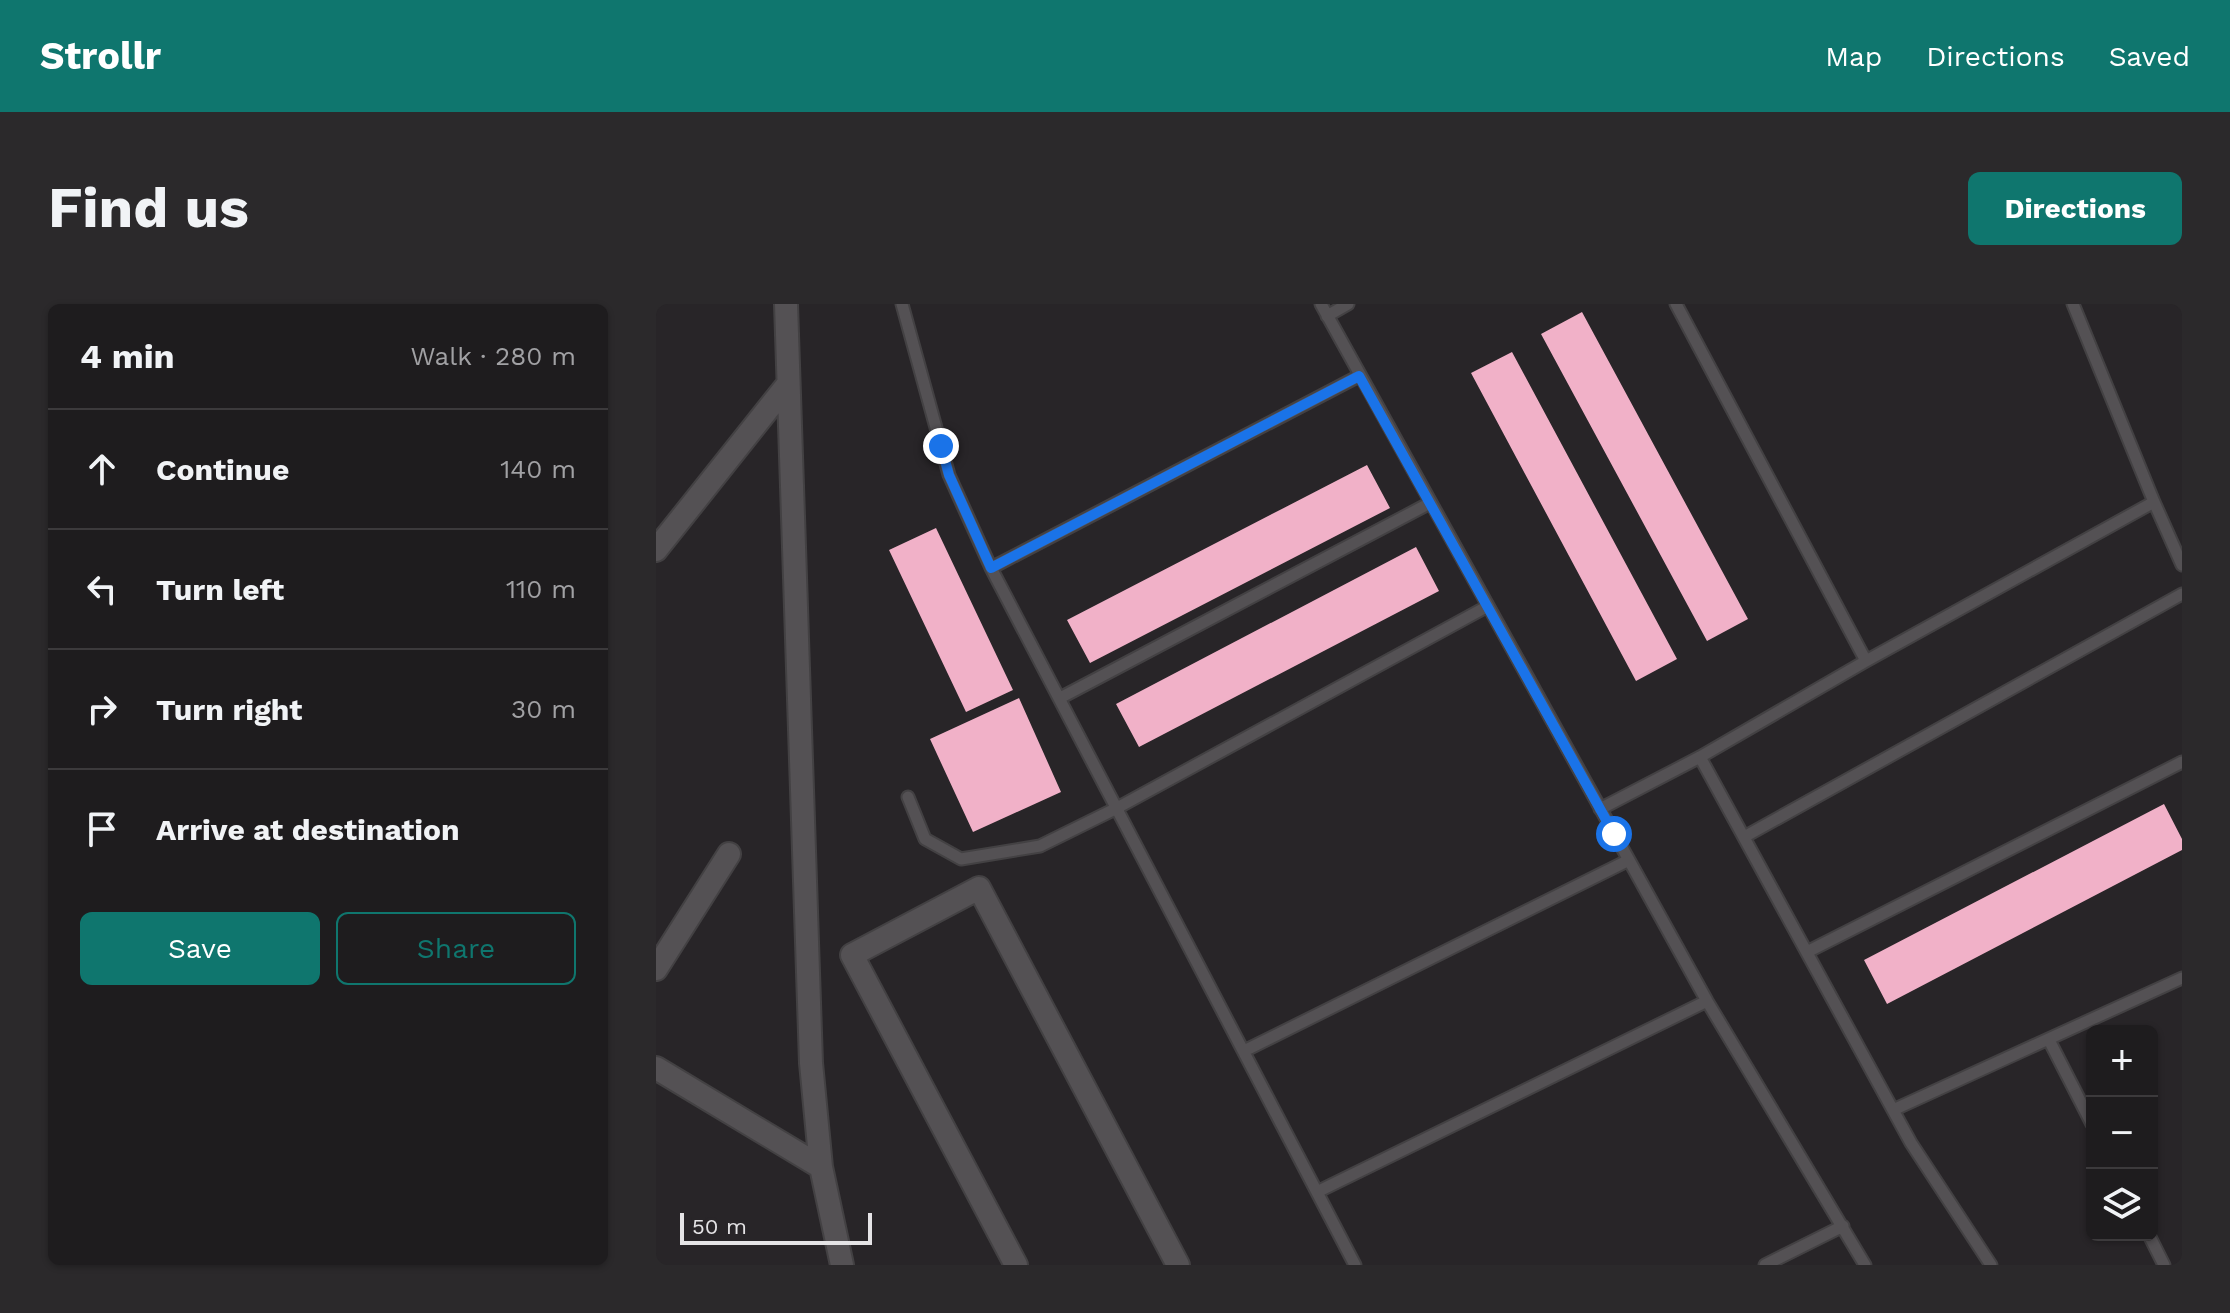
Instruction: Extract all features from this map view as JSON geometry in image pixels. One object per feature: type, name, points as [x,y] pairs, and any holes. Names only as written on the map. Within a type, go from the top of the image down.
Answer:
[{"type":"street","points":[[786,304],[811,1063],[821,1167],[842,1265]]},
{"type":"street","points":[[656,550],[788,384]]},
{"type":"street","points":[[656,969],[729,854]]},
{"type":"street","points":[[1016,1265],[852,955],[979,888],[1178,1265]]},
{"type":"street","points":[[656,1068],[821,1167]]},
{"type":"lane","points":[[902,304],[949,475],[991,568],[1355,1265]]},
{"type":"lane","points":[[1321,304],[1707,1001],[1865,1265]]},
{"type":"lane","points":[[1327,316],[1348,304]]},
{"type":"lane","points":[[1676,304],[1866,661]]},
{"type":"lane","points":[[2073,304],[2182,565]]},
{"type":"lane","points":[[991,568],[1359,376]]},
{"type":"lane","points":[[1600,809],[1700,757],[1866,661],[2154,502]]},
{"type":"lane","points":[[1060,698],[1430,503]]},
{"type":"lane","points":[[1744,837],[2182,594]]},
{"type":"lane","points":[[908,797],[925,839],[961,859],[1040,846],[1117,808],[1488,606]]},
{"type":"lane","points":[[1700,757],[1911,1143],[1991,1265]]},
{"type":"lane","points":[[1807,952],[2182,762]]},
{"type":"lane","points":[[1244,1051],[1629,860]]},
{"type":"lane","points":[[1893,1110],[2182,978]]},
{"type":"lane","points":[[1317,1192],[1707,1001]]},
{"type":"lane","points":[[2049,1040],[2086,1112]]},
{"type":"lane","points":[[1765,1265],[1843,1226]]},
{"type":"lane","points":[[2152,1241],[2164,1265]]},
{"type":"building","points":[[1582,312],[1748,619],[1707,641],[1541,334]]},
{"type":"building","points":[[1512,352],[1677,659],[1636,681],[1471,373]]},
{"type":"building","points":[[1367,465],[1390,508],[1090,663],[1067,620]]},
{"type":"building","points":[[936,528],[1013,690],[966,712],[889,550]]},
{"type":"building","points":[[1416,547],[1439,591],[1139,747],[1116,704]]},
{"type":"building","points":[[1019,698],[1061,792],[973,832],[930,739]]},
{"type":"building","points":[[2164,804],[2182,839],[2182,850],[1887,1004],[1864,960]]},
{"type":"route","points":[[941,446],[949,475],[991,568],[1359,376],[1614,834]]}]
